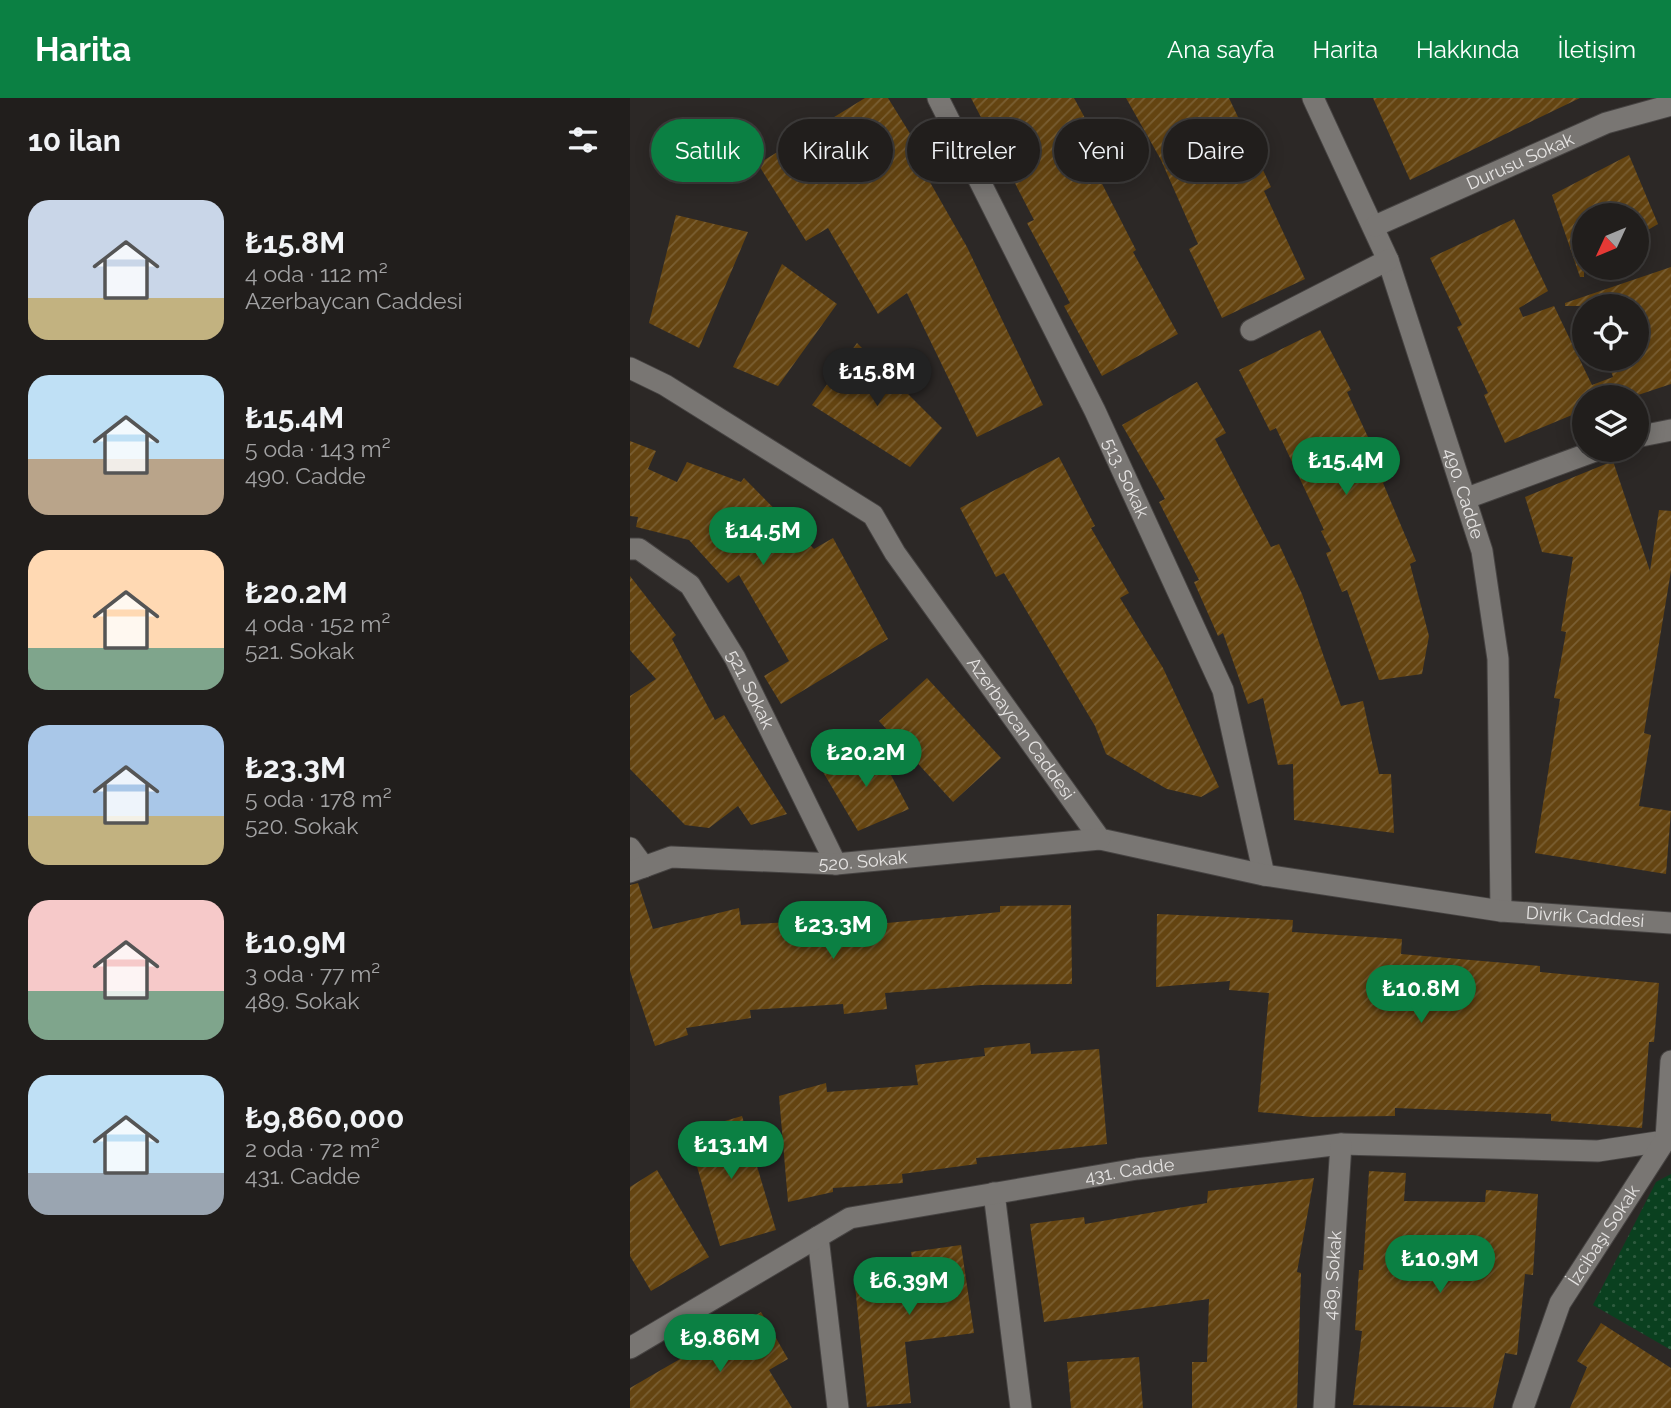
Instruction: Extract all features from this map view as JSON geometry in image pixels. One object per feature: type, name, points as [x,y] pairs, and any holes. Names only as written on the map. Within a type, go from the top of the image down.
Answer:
[{"type":"street","name":"513. Sokak","points":[[938,98],[1095,411],[1223,690],[1264,875]]},
{"type":"street","name":"490. Cadde","points":[[1313,98],[1388,260],[1482,551],[1498,659],[1501,911]]},
{"type":"street","name":"Durusu Sokak","points":[[1374,226],[1606,123],[1668,103]]},
{"type":"street","points":[[1251,330],[1388,260]]},
{"type":"street","name":"Azerbaycan Caddesi","points":[[630,368],[665,385],[873,515],[895,553],[1100,839]]},
{"type":"street","points":[[1649,434],[1671,430]]},
{"type":"street","points":[[1466,498],[1572,459]]},
{"type":"street","name":"521. Sokak","points":[[630,549],[639,549],[690,585],[735,658],[836,864]]},
{"type":"street","points":[[1100,839],[1264,875],[1501,911]]},
{"type":"street","name":"520. Sokak","points":[[637,869],[671,858],[836,864],[1100,839]]},
{"type":"street","points":[[630,848],[637,869]]},
{"type":"street","name":"Divrik Caddesi","points":[[1501,911],[1671,923]]},
{"type":"street","name":"İzcibaşı Sokak","points":[[1523,1408],[1560,1303],[1668,1140],[1671,1061]]},
{"type":"street","name":"431. Cadde","points":[[630,1348],[850,1218],[1137,1169],[1341,1144],[1598,1151],[1668,1140]]},
{"type":"street","name":"489. Sokak","points":[[1324,1408],[1341,1144]]},
{"type":"street","points":[[994,1192],[1021,1408]]},
{"type":"street","points":[[818,1237],[838,1408]]},
{"type":"green space","points":[[1671,1174],[1671,1350],[1593,1305],[1656,1182]]},
{"type":"building","points":[[865,98],[888,98],[907,129],[907,182],[930,182],[967,247],[1043,405],[977,437],[907,293],[878,314],[828,228],[806,241],[764,174],[764,160],[778,152],[778,182],[893,182],[893,119],[831,119]]},
{"type":"building","points":[[971,98],[1074,98],[1085,119],[1054,119],[1054,182],[1101,182],[1136,250],[1133,252],[1178,334],[1102,376],[1064,306],[1070,303],[1027,223],[1034,220],[1014,182],[1040,182],[1040,119],[982,119]]},
{"type":"building","points":[[1126,98],[1229,98],[1239,119],[1163,119],[1163,165],[1149,139],[1149,119],[1138,119]]},
{"type":"building","points":[[1373,98],[1580,98],[1410,180]]},
{"type":"building","points":[[1629,155],[1658,224],[1649,229],[1649,203],[1572,203],[1572,254],[1552,195]]},
{"type":"building","points":[[1268,181],[1271,187],[1264,191],[1305,279],[1222,318],[1189,249],[1198,244],[1171,182]]},
{"type":"building","points":[[676,215],[748,232],[699,348],[649,323]]},
{"type":"building","points":[[1514,219],[1548,291],[1519,308],[1523,317],[1554,306],[1572,343],[1572,371],[1585,371],[1592,385],[1572,385],[1572,415],[1505,443],[1484,395],[1488,393],[1457,327],[1462,325],[1430,258]]},
{"type":"building","points":[[782,264],[837,304],[778,386],[733,367]]},
{"type":"building","points":[[1671,267],[1671,384],[1649,391],[1649,385],[1592,385],[1613,377],[1611,371],[1649,371],[1649,294],[1592,294],[1633,280],[1649,280],[1649,274]]},
{"type":"building","points":[[1320,330],[1351,390],[1347,392],[1388,480],[1383,483],[1416,561],[1410,564],[1429,636],[1422,674],[1379,680],[1347,590],[1342,592],[1326,553],[1331,551],[1321,531],[1324,530],[1276,428],[1270,431],[1239,370]]},
{"type":"building","points":[[857,343],[942,428],[910,467],[812,405]]},
{"type":"building","points":[[1197,382],[1226,433],[1215,439],[1271,547],[1279,544],[1302,594],[1341,706],[1363,701],[1379,774],[1391,774],[1394,833],[1294,820],[1293,764],[1278,765],[1263,698],[1248,704],[1223,633],[1218,636],[1194,582],[1199,580],[1159,502],[1165,499],[1122,425]]},
{"type":"building","points":[[630,441],[656,451],[648,469],[677,482],[687,462],[741,482],[744,478],[814,549],[833,538],[888,639],[781,704],[764,676],[789,661],[739,575],[728,583],[689,540],[636,527],[638,517],[630,516]]},
{"type":"building","points":[[1059,457],[1095,526],[1091,528],[1129,593],[1120,598],[1163,668],[1219,787],[1201,797],[1167,789],[1106,754],[1095,726],[1004,573],[996,577],[960,508]]},
{"type":"building","points":[[1613,462],[1650,571],[1659,510],[1671,511],[1671,571],[1644,733],[1651,735],[1639,806],[1671,811],[1666,874],[1535,853],[1560,699],[1554,698],[1566,632],[1561,631],[1573,557],[1542,552],[1525,497]]},
{"type":"building","points":[[630,576],[676,635],[672,639],[715,720],[724,715],[787,814],[751,825],[738,806],[709,828],[685,825],[630,769],[630,696],[656,679],[630,650]]},
{"type":"building","points":[[927,678],[1001,758],[953,802],[879,721]]},
{"type":"building","points":[[876,747],[909,809],[858,831],[823,772]]},
{"type":"building","points":[[638,883],[653,929],[739,908],[741,925],[834,919],[833,911],[875,906],[877,924],[1000,912],[1000,906],[1071,905],[1072,984],[981,985],[885,993],[887,1009],[844,1014],[843,1004],[750,1010],[751,1018],[686,1028],[688,1035],[655,1046],[630,971],[630,885]]},
{"type":"building","points":[[1157,914],[1293,920],[1292,932],[1402,939],[1401,954],[1540,966],[1540,972],[1659,983],[1654,1042],[1649,1042],[1642,1128],[1551,1121],[1551,1114],[1395,1108],[1395,1116],[1313,1117],[1258,1112],[1269,993],[1229,990],[1230,981],[1156,987]]},
{"type":"building","points":[[1030,1043],[1031,1054],[1099,1049],[1107,1144],[976,1158],[977,1164],[902,1174],[903,1183],[833,1188],[833,1192],[788,1202],[779,1096],[826,1083],[827,1092],[918,1085],[915,1065],[985,1056],[984,1048]]},
{"type":"building","points":[[742,1116],[776,1230],[720,1246],[687,1132]]},
{"type":"building","points":[[657,1170],[709,1257],[651,1291],[630,1256],[630,1187]]},
{"type":"building","points":[[1369,1171],[1406,1173],[1404,1201],[1485,1202],[1486,1190],[1538,1194],[1533,1275],[1525,1274],[1517,1355],[1505,1353],[1493,1408],[1353,1405],[1362,1331],[1355,1330],[1359,1270],[1363,1270]]},
{"type":"building","points":[[1314,1178],[1297,1272],[1301,1273],[1297,1408],[1192,1408],[1192,1362],[1207,1362],[1209,1299],[1044,1322],[1030,1224],[1084,1217],[1085,1224],[1207,1203],[1208,1191]]},
{"type":"building","points":[[961,1245],[974,1333],[905,1342],[911,1403],[867,1407],[854,1275],[914,1269],[911,1252]]},
{"type":"building","points":[[761,1312],[788,1359],[769,1370],[792,1408],[630,1408],[630,1388]]},
{"type":"building","points":[[1601,1323],[1671,1368],[1671,1408],[1570,1408],[1587,1367],[1577,1361]]},
{"type":"building","points":[[1139,1357],[1143,1408],[1071,1408],[1067,1362]]}]
